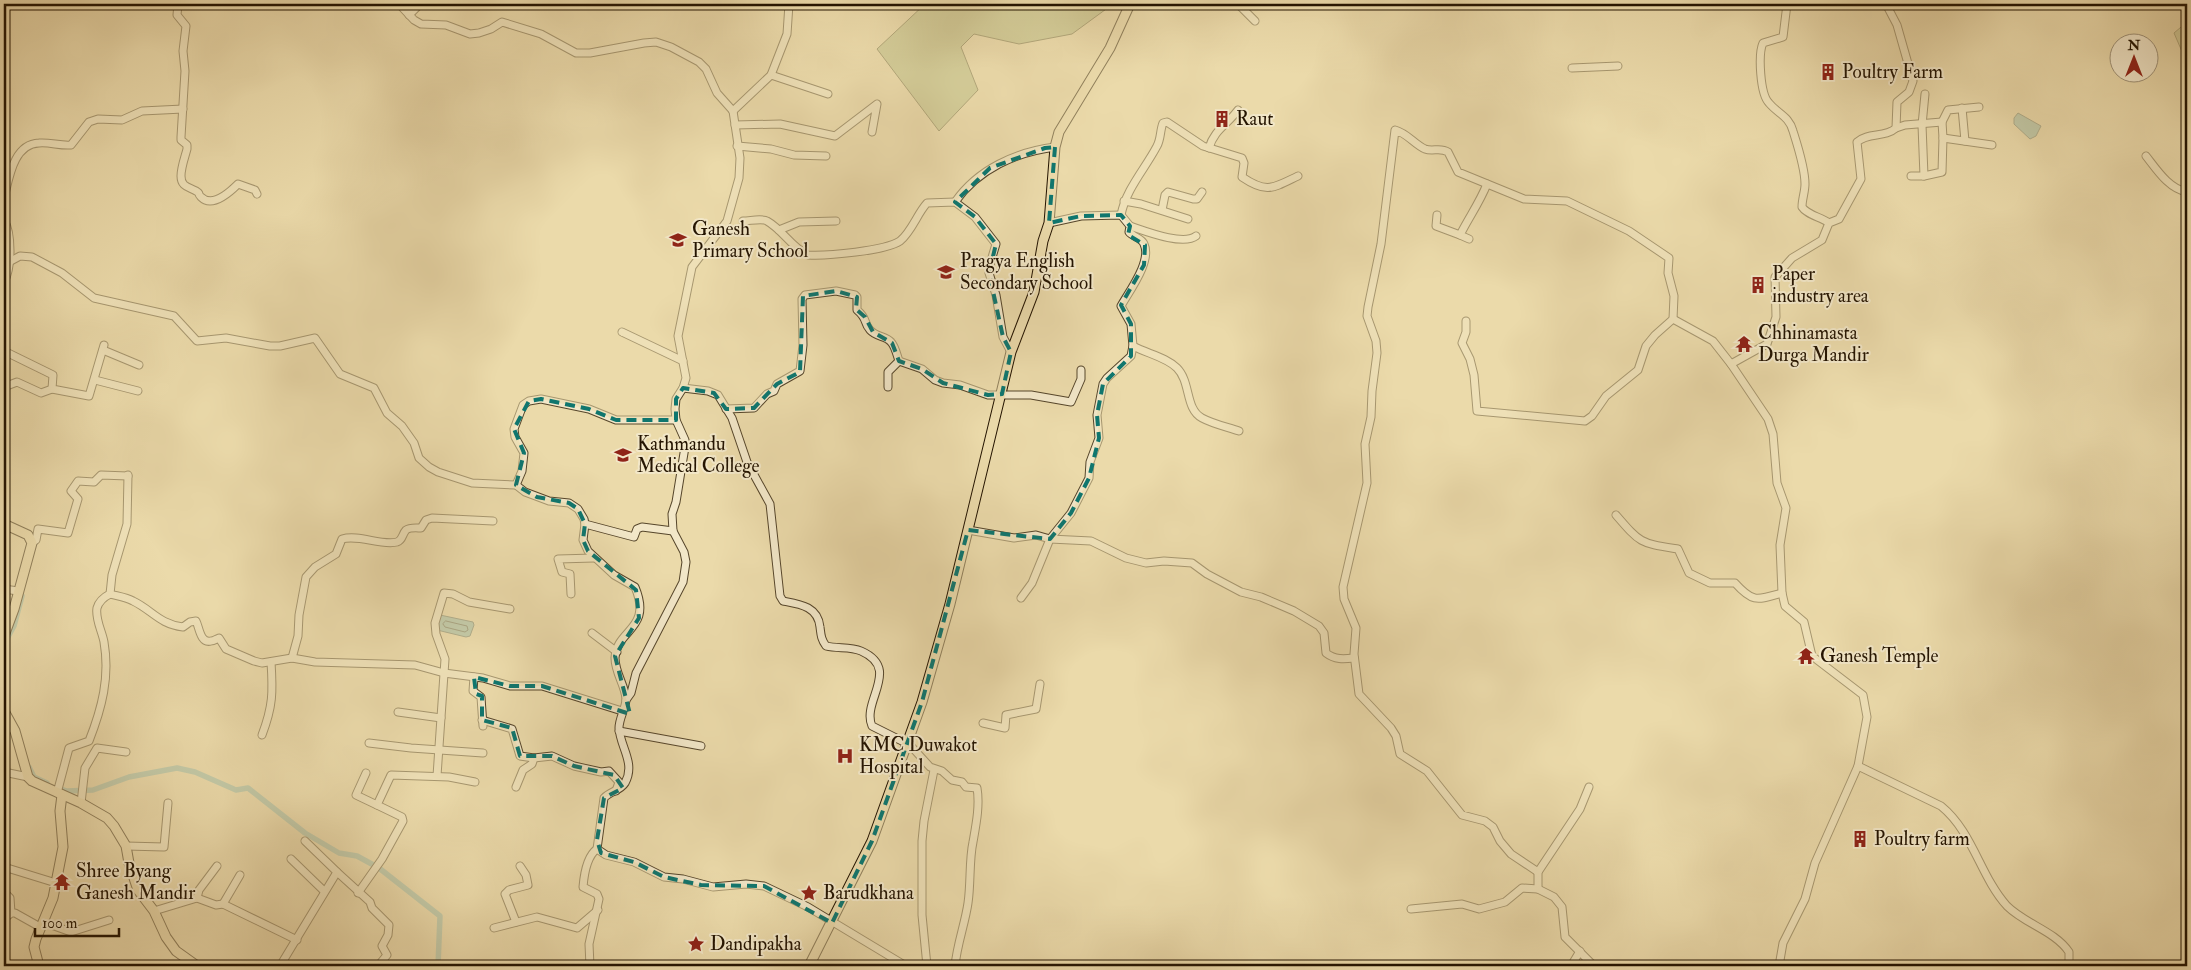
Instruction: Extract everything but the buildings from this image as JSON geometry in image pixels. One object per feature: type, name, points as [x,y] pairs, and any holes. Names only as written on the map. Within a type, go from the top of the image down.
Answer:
[{"type":"main road","points":[[809,966],[872,841],[922,702],[950,604],[1011,352],[1034,292],[1049,222],[1055,147],[1059,132],[1110,48],[1130,4]]},
{"type":"main road","points":[[4,524],[28,535],[32,543],[14,609],[4,636]]},
{"type":"main road","points":[[4,711],[15,731],[28,776],[32,781],[59,791],[82,796],[107,818],[126,846],[129,863],[138,890],[154,911],[166,938],[173,947],[197,966]]},
{"type":"main road","points":[[38,966],[34,947],[56,883],[63,846],[59,791]]},
{"type":"street","points":[[178,4],[177,15],[186,26],[183,51],[185,71],[181,137],[187,145],[181,176],[184,185],[197,191],[201,198],[208,200],[215,200],[221,197],[238,184],[255,190],[257,194]]},
{"type":"street","points":[[399,4],[421,24],[446,25],[470,34],[479,34],[502,22],[510,22],[552,39],[576,53],[590,53],[656,42],[671,47],[699,62],[706,69],[717,93],[733,111],[740,158],[739,178],[727,220],[692,267],[678,336],[686,378],[683,388],[676,399],[676,420],[685,440],[685,447],[676,502],[672,514],[673,531],[684,552],[686,571],[683,582],[636,673],[631,693],[622,711],[619,731],[628,755],[629,769],[624,784],[604,798],[597,849],[593,852],[588,864],[583,887],[597,894],[599,899],[589,944],[590,966]]},
{"type":"street","points":[[409,15],[420,4]]},
{"type":"street","points":[[733,111],[771,74],[787,34],[789,4]]},
{"type":"street","points":[[1238,4],[1255,21]]},
{"type":"street","points":[[1787,4],[1783,37],[1763,43],[1761,48],[1760,72],[1764,93],[1769,103],[1788,120],[1793,131],[1804,177],[1802,207],[1804,211],[1823,218],[1829,224]]},
{"type":"street","points":[[1886,4],[1897,26],[1913,82],[1909,92],[1897,102],[1896,128]]},
{"type":"street","points":[[1572,68],[1618,66]]},
{"type":"street","points":[[771,74],[828,94]]},
{"type":"street","points":[[1924,176],[1922,125],[1925,94]]},
{"type":"street","points":[[735,125],[780,124],[834,136],[878,104],[872,132]]},
{"type":"street","points":[[1911,176],[1924,176],[1942,172],[1944,138],[1942,122],[1948,110],[1979,107]]},
{"type":"street","points":[[1962,108],[1965,140]]},
{"type":"street","points":[[4,198],[8,176],[16,158],[26,147],[32,144],[71,145],[89,122],[98,119],[122,120],[147,110],[183,109]]},
{"type":"street","points":[[1209,148],[1213,136],[1238,110]]},
{"type":"street","points":[[1121,215],[1124,201],[1157,146],[1163,123],[1166,122],[1209,148],[1242,158],[1244,163],[1242,177],[1255,186],[1265,188],[1276,186],[1298,176]]},
{"type":"street","points":[[1731,364],[1767,344],[1776,317],[1775,277],[1792,258],[1822,240],[1829,224],[1838,219],[1861,179],[1857,142],[1861,138],[1890,133],[1896,128],[1905,125],[1942,122]]},
{"type":"street","points":[[1466,321],[1466,332],[1462,343],[1470,359],[1474,375],[1477,411],[1586,421],[1592,416],[1606,396],[1638,370],[1643,352],[1650,339],[1673,319],[1674,296],[1668,273],[1668,258],[1662,252],[1629,231],[1567,201],[1524,199],[1458,172],[1451,155],[1445,149],[1426,149],[1395,130],[1381,244],[1367,316],[1376,341],[1377,353],[1371,417],[1365,444],[1367,483],[1344,587],[1344,599],[1356,628],[1354,658],[1359,694],[1391,728],[1396,736],[1400,754],[1427,771],[1462,815],[1485,821],[1493,827],[1511,854],[1538,872]]},
{"type":"street","points":[[1944,138],[1992,144]]},
{"type":"street","points":[[737,146],[771,149],[794,155],[826,156]]},
{"type":"street","points":[[955,202],[963,190],[990,168],[1012,158],[1055,147]]},
{"type":"street","points":[[2146,156],[2163,178],[2181,191],[2187,192]]},
{"type":"street","points":[[1460,235],[1474,207],[1481,200],[1487,184]]},
{"type":"street","points":[[1162,210],[1168,192],[1193,200],[1197,199],[1202,192]]},
{"type":"street","points":[[1124,201],[1162,210],[1188,219]]},
{"type":"street","points":[[743,221],[767,221],[797,248],[808,255],[854,253],[899,241],[927,203],[955,202],[975,217],[996,244],[989,273],[996,295],[1003,337],[1011,352]]},
{"type":"street","points":[[1049,222],[1081,216],[1121,215],[1130,226],[1174,239],[1192,239],[1196,236]]},
{"type":"street","points":[[1437,215],[1434,223],[1436,226],[1469,239]]},
{"type":"street","points":[[4,220],[10,230],[6,262],[8,271],[4,282]]},
{"type":"street","points":[[779,230],[799,222],[836,221]]},
{"type":"street","points":[[1021,598],[1032,583],[1050,539],[1071,513],[1090,478],[1090,462],[1099,438],[1097,415],[1103,384],[1131,356],[1133,346],[1132,324],[1121,306],[1144,265],[1145,245],[1142,240],[1133,237],[1129,232],[1130,226]]},
{"type":"street","points":[[6,262],[20,256],[32,257],[62,273],[85,294],[94,298],[174,316],[189,334],[201,342],[226,338],[280,346],[315,338],[340,374],[374,388],[387,413],[402,426],[414,443],[419,458],[429,466],[446,475],[472,483],[516,485],[524,492],[549,502],[568,503],[578,509],[586,524],[584,545],[594,558],[614,575],[632,584],[636,590],[640,610],[639,618],[636,625],[621,642],[617,652],[616,670],[626,700]]},
{"type":"street","points":[[726,409],[754,408],[767,394],[774,391],[777,384],[800,371],[803,345],[802,300],[806,295],[836,291],[857,297],[857,310],[865,317],[868,327],[878,337],[889,340],[892,343],[899,361],[922,369],[935,380],[943,383],[960,385],[988,395],[1031,395],[1071,402],[1081,379],[1081,370]]},
{"type":"street","points":[[1673,319],[1713,341],[1762,409],[1773,434],[1777,484],[1786,508],[1780,545],[1782,593],[1785,606],[1804,622],[1812,656],[1863,695],[1867,717],[1858,766],[1815,863],[1805,898],[1783,942],[1779,966]]},
{"type":"street","points":[[622,332],[683,361]]},
{"type":"street","points":[[1133,346],[1148,354],[1165,359],[1177,368],[1185,378],[1193,411],[1201,418],[1239,430]]},
{"type":"street","points":[[4,387],[16,382],[42,393],[52,389],[89,396],[103,347],[139,366]]},
{"type":"street","points":[[4,351],[53,375],[52,389]]},
{"type":"street","points":[[888,387],[888,372],[899,361]]},
{"type":"street","points":[[95,380],[138,391]]},
{"type":"street","points":[[683,388],[714,393],[722,399],[732,418],[758,484],[770,504],[780,596],[783,601],[800,604],[816,614],[820,621],[821,637],[826,646],[854,648],[862,651],[877,665],[880,674],[870,712],[870,722],[876,729],[914,749],[934,770],[942,771],[952,780],[959,780],[966,787],[974,787],[977,790],[971,879],[966,920],[959,938],[955,966]]},
{"type":"street","points":[[516,485],[522,471],[524,453],[515,437],[514,429],[523,405],[529,401],[541,399],[589,409],[616,420],[676,420]]},
{"type":"street","points":[[32,543],[36,540],[38,529],[68,533],[78,499],[71,490],[78,481],[94,482],[101,475],[128,475],[127,524],[112,575],[110,594]]},
{"type":"street","points":[[1616,515],[1638,539],[1647,544],[1678,549],[1689,573],[1710,583],[1735,583],[1747,596],[1757,600],[1782,593]]},
{"type":"street","points":[[292,658],[298,636],[300,608],[306,577],[315,567],[336,554],[342,538],[350,537],[395,542],[402,538],[405,531],[421,528],[426,520],[432,518],[493,521]]},
{"type":"street","points":[[586,524],[634,537],[637,529],[642,527],[673,531]]},
{"type":"street","points":[[968,530],[1014,538],[1036,535],[1050,539],[1091,541],[1126,558],[1146,563],[1164,561],[1192,563],[1207,574],[1241,592],[1261,596],[1294,611],[1319,626],[1324,634],[1326,653],[1330,656],[1338,659],[1354,658]]},
{"type":"street","points":[[571,594],[570,574],[562,572],[558,559],[594,558]]},
{"type":"street","points":[[4,589],[18,591]]},
{"type":"street","points":[[437,776],[445,659],[435,629],[444,593],[453,594],[469,602],[510,609]]},
{"type":"street","points":[[59,791],[69,748],[89,741],[100,713],[105,677],[104,643],[97,615],[97,606],[104,597],[110,594],[135,602],[151,615],[175,626],[183,627],[190,622],[196,621],[200,634],[206,640],[211,642],[219,638],[226,649],[254,661],[271,662],[292,658],[315,662],[342,661],[368,665],[399,663],[425,667],[444,673],[474,677],[510,686],[542,686],[622,711]]},
{"type":"street","points":[[592,633],[617,652]]},
{"type":"street","points":[[262,735],[270,713],[273,692],[271,662]]},
{"type":"street","points":[[474,677],[473,691],[481,698],[482,723],[510,727],[520,756],[534,758],[552,756],[574,766],[601,772],[609,771],[619,782],[616,791]]},
{"type":"street","points":[[983,722],[1005,728],[1006,715],[1036,709],[1040,684]]},
{"type":"street","points":[[398,712],[441,718]]},
{"type":"street","points":[[619,731],[701,746]]},
{"type":"street","points":[[369,742],[438,750],[483,752]]},
{"type":"street","points":[[82,796],[85,768],[97,748],[126,752]]},
{"type":"street","points":[[516,787],[523,770],[532,764],[534,758]]},
{"type":"street","points":[[1858,766],[1941,806],[1951,814],[1976,852],[1991,882],[2006,905],[2019,916],[2063,945],[2069,952],[2070,965]]},
{"type":"street","points":[[927,966],[922,915],[922,841],[934,770]]},
{"type":"street","points":[[4,772],[28,776]]},
{"type":"street","points":[[358,893],[403,821],[402,817],[398,814],[356,795],[366,773]]},
{"type":"street","points":[[378,805],[391,775],[437,776],[476,782]]},
{"type":"street","points":[[1538,889],[1538,872],[1580,809],[1589,787]]},
{"type":"street","points":[[126,846],[164,847],[168,803]]},
{"type":"street","points":[[305,841],[358,893],[370,902],[372,908],[389,925],[388,935],[382,946],[387,956],[378,966]]},
{"type":"street","points":[[597,849],[606,855],[634,862],[664,877],[683,879],[713,887],[746,884],[764,886],[808,907],[906,966]]},
{"type":"street","points":[[291,859],[324,891]]},
{"type":"street","points":[[197,898],[199,890],[217,866]]},
{"type":"street","points":[[516,922],[505,894],[509,890],[528,885],[526,875],[520,866]]},
{"type":"street","points":[[4,867],[56,883]]},
{"type":"street","points":[[280,966],[337,872]]},
{"type":"street","points":[[223,904],[240,875]]},
{"type":"street","points":[[1411,909],[1462,904],[1480,909],[1505,902],[1522,888],[1538,889],[1554,897],[1562,907],[1565,936],[1594,966]]},
{"type":"street","points":[[4,892],[10,898],[11,913]]},
{"type":"street","points":[[154,911],[197,898],[216,905],[223,904],[297,940]]},
{"type":"street","points":[[494,928],[537,917],[577,928],[598,910]]},
{"type":"street","points":[[4,919],[11,913],[15,913],[42,925],[71,932],[109,920]]},
{"type":"street","points":[[1571,966],[1580,951]]},
{"type":"highlighted area","points":[[1055,147],[1049,223],[1081,216],[1121,215],[1130,226],[1128,235],[1145,245],[1144,265],[1121,305],[1131,324],[1131,356],[1103,384],[1097,415],[1099,438],[1089,478],[1071,513],[1050,539],[968,530],[922,702],[872,841],[832,923],[764,886],[701,885],[664,877],[634,862],[601,853],[597,840],[604,798],[623,788],[614,775],[574,766],[552,756],[520,756],[512,728],[482,720],[482,696],[476,694],[474,677],[510,686],[542,686],[630,714],[615,656],[639,618],[636,590],[588,551],[583,540],[585,524],[578,509],[569,503],[537,497],[516,485],[524,453],[514,429],[529,401],[541,399],[589,409],[616,420],[676,420],[676,399],[683,388],[714,393],[726,409],[754,408],[777,384],[800,372],[803,296],[836,291],[857,297],[856,309],[865,317],[873,332],[892,343],[899,361],[922,369],[943,383],[988,395],[1002,394],[1011,352],[1003,337],[989,273],[996,244],[975,217],[955,202],[990,168],[1045,148]]},
{"type":"green space","points":[[925,4],[1113,4],[1072,34],[1019,44],[974,34],[961,47],[978,90],[939,131],[877,49]]},
{"type":"green space","points":[[2187,22],[2187,63],[2174,33]]},
{"type":"water","points":[[2018,113],[2041,126],[2036,136],[2030,139],[2014,124],[2014,118]]},
{"type":"water","points":[[440,615],[473,622],[474,625],[470,636],[466,637],[437,630]]},
{"type":"waterway","points":[[4,644],[14,626],[22,596]]},
{"type":"waterway","points":[[29,767],[34,777],[47,783]]},
{"type":"waterway","points":[[58,788],[67,791],[93,790],[129,777],[177,768],[195,772],[236,790],[248,788],[305,833],[339,853],[357,856],[379,868],[440,916],[438,966]]},
{"type":"place","name":"Poultry Farm","points":[[1828,72]]},
{"type":"place","name":"Raut","points":[[1222,119]]},
{"type":"place","name":"Ganesh Primary School","points":[[678,240]]},
{"type":"place","name":"Pragya English Secondary School","points":[[946,272]]},
{"type":"place","name":"Paper industry area","points":[[1758,285]]},
{"type":"place","name":"Chhinamasta Durga Mandir","points":[[1744,344]]},
{"type":"place","name":"Kathmandu Medical College","points":[[623,455]]},
{"type":"place","name":"Ganesh Temple","points":[[1806,656]]},
{"type":"place","name":"KMC Duwakot Hospital","points":[[845,756]]},
{"type":"place","name":"Poultry farm","points":[[1860,839]]},
{"type":"place","name":"Shree Byang Ganesh Mandir","points":[[62,882]]},
{"type":"place","name":"Barudkhana","points":[[809,893]]},
{"type":"place","name":"Dandipakha","points":[[696,944]]}]
